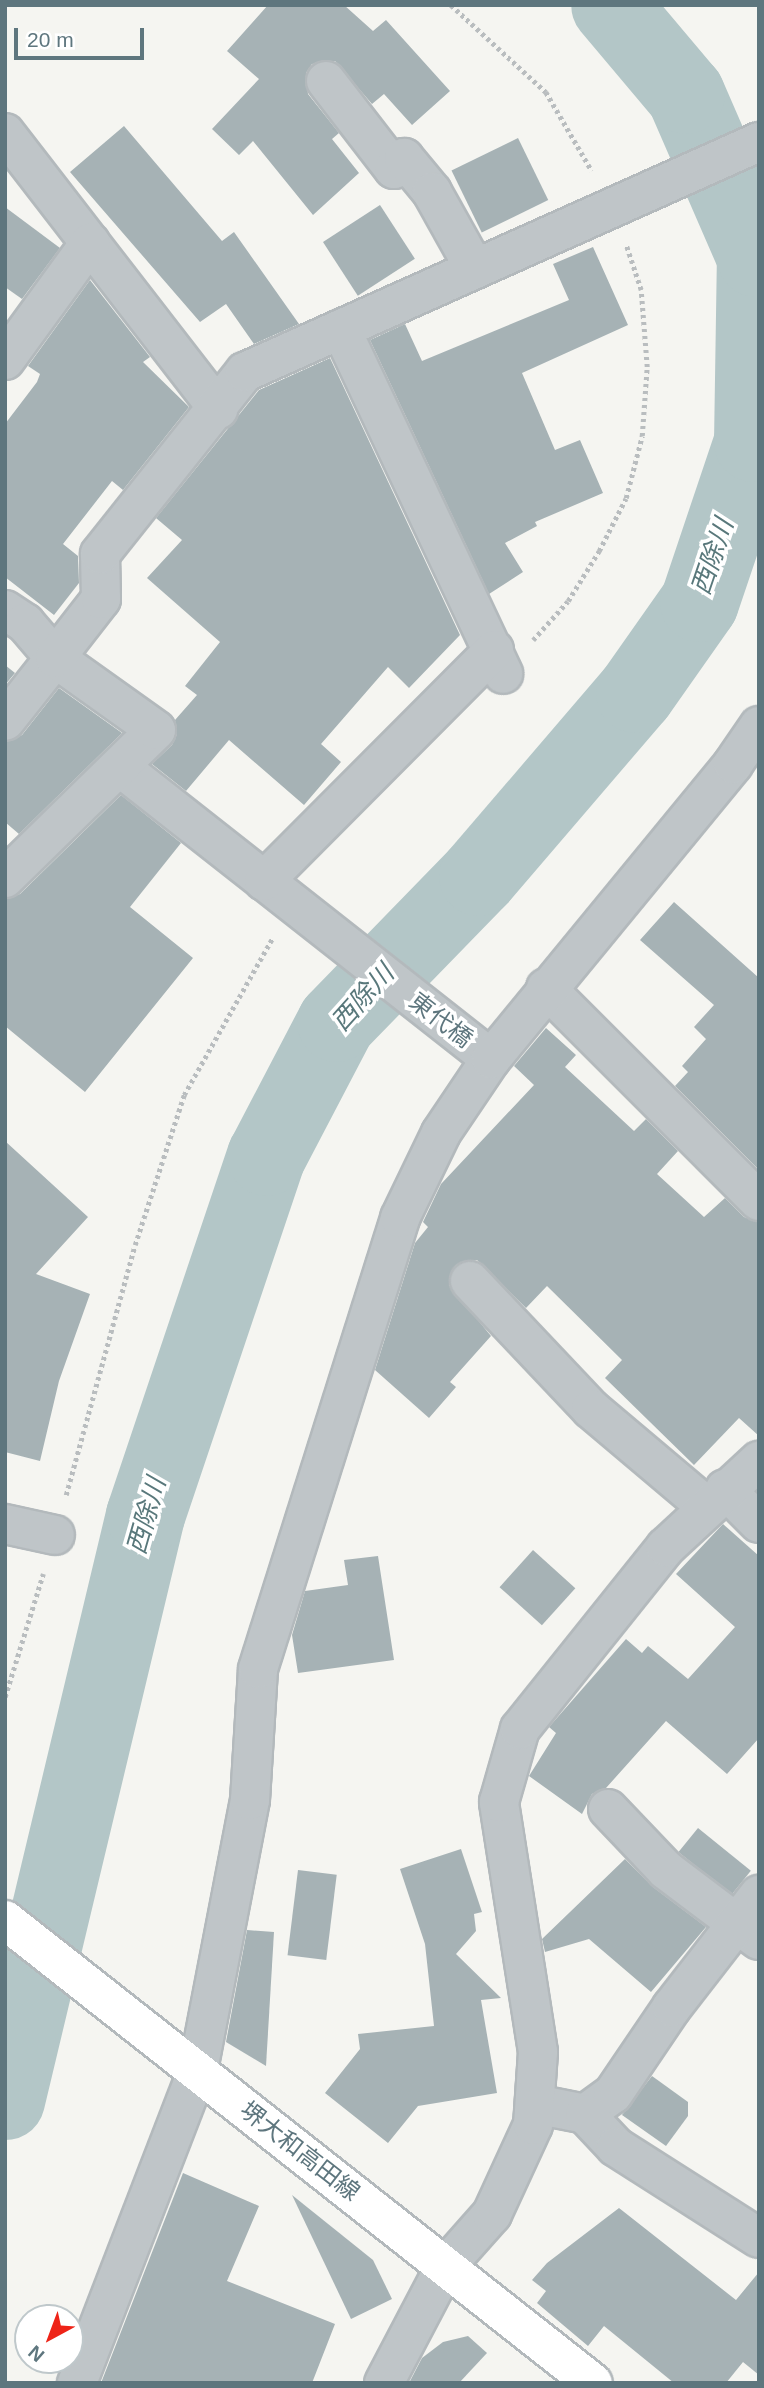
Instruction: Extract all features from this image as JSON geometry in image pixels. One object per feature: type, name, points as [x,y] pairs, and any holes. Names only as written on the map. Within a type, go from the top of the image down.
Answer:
[{"type":"main road","name":"堺大和高田線","points":[[7,1921],[593,2383]]},
{"type":"street","points":[[326,81],[394,169],[404,158],[432,192],[475,269]]},
{"type":"street","points":[[5,133],[218,409]]},
{"type":"street","points":[[5,721],[101,599],[100,554],[245,372],[759,142]]},
{"type":"street","points":[[5,360],[90,243]]},
{"type":"street","points":[[264,881],[499,662],[341,330]]},
{"type":"street","points":[[5,610],[25,623],[55,658],[156,730],[5,878]]},
{"type":"street","points":[[77,2383],[198,2070],[250,1800],[258,1669],[400,1218],[441,1133],[489,1058],[733,764],[759,726]]},
{"type":"street","name":"東代橋","points":[[120,767],[489,1058]]},
{"type":"street","points":[[546,988],[759,1201]]},
{"type":"street","points":[[470,1282],[591,1409],[716,1498],[759,1523]]},
{"type":"street","points":[[384,2383],[445,2267],[492,2214],[533,2125],[538,2052],[530,1981],[499,1802],[520,1729],[549,1688],[666,1547],[759,1461]]},
{"type":"street","points":[[5,1524],[55,1535]]},
{"type":"street","points":[[585,2114],[613,2094],[752,1919],[666,1870],[608,1809]]},
{"type":"street","points":[[535,2104],[585,2114],[616,2147],[759,2238]]},
{"type":"building","points":[[268,5],[344,5],[373,31],[386,20],[450,91],[412,125],[384,94],[372,104],[335,61],[312,64],[306,73],[308,94],[339,133],[332,139],[359,173],[313,215],[253,141],[239,155],[212,129],[259,79],[227,51]]},
{"type":"building","points":[[124,126],[222,241],[234,232],[299,324],[254,344],[226,304],[200,322],[70,172]]},
{"type":"building","points":[[518,138],[548,200],[482,232],[451,170]]},
{"type":"building","points":[[380,205],[415,259],[358,296],[323,242]]},
{"type":"building","points":[[5,207],[60,248],[22,299],[5,287]]},
{"type":"building","points":[[593,247],[628,325],[522,373],[555,450],[580,440],[603,493],[535,522],[537,526],[505,543],[523,572],[489,594],[370,340],[405,324],[422,361],[569,300],[553,264]]},
{"type":"building","points":[[90,280],[150,357],[143,362],[189,407],[123,490],[112,481],[63,544],[78,556],[79,583],[54,615],[5,577],[5,424],[37,382],[40,374],[28,366]]},
{"type":"building","points":[[330,358],[460,635],[409,688],[388,667],[321,744],[341,762],[304,805],[229,740],[186,791],[152,764],[172,745],[177,734],[175,720],[197,695],[185,686],[220,642],[147,578],[182,540],[156,518],[259,390]]},
{"type":"building","points":[[5,665],[15,673],[5,685]]},
{"type":"building","points":[[59,688],[122,733],[19,834],[5,822],[5,742],[22,735]]},
{"type":"building","points":[[121,795],[181,843],[130,907],[193,958],[85,1092],[5,1026],[5,899],[20,894]]},
{"type":"building","points":[[674,902],[759,978],[759,1170],[675,1086],[688,1072],[682,1066],[706,1039],[694,1027],[714,1005],[640,940]]},
{"type":"building","points":[[546,1028],[576,1055],[565,1067],[634,1131],[646,1119],[678,1151],[657,1174],[704,1217],[725,1198],[744,1217],[759,1222],[759,1436],[739,1418],[694,1465],[605,1378],[622,1360],[547,1286],[526,1308],[477,1260],[456,1265],[449,1285],[491,1336],[450,1382],[456,1387],[429,1418],[375,1370],[415,1243],[428,1227],[423,1222],[441,1184],[534,1085],[514,1066]]},
{"type":"building","points":[[5,1141],[88,1217],[36,1274],[90,1294],[59,1381],[40,1461],[5,1452]]},
{"type":"building","points":[[723,1524],[759,1556],[759,1738],[727,1774],[666,1721],[606,1788],[592,1794],[582,1814],[529,1776],[556,1733],[549,1727],[626,1639],[642,1653],[648,1646],[688,1679],[735,1627],[676,1574]]},
{"type":"building","points":[[533,1550],[575,1588],[542,1625],[500,1587]]},
{"type":"building","points":[[378,1556],[394,1660],[298,1673],[292,1635],[305,1591],[348,1585],[344,1560]]},
{"type":"building","points":[[698,1828],[751,1871],[731,1895],[678,1852]]},
{"type":"building","points":[[461,1849],[482,1912],[474,1914],[476,1931],[456,1954],[501,1998],[481,2000],[497,2093],[418,2106],[388,2143],[325,2093],[360,2049],[358,2034],[434,2026],[425,1944],[400,1869]]},
{"type":"building","points":[[625,1859],[653,1887],[706,1927],[651,1992],[589,1939],[545,1952],[542,1939]]},
{"type":"building","points":[[298,1870],[337,1875],[326,1960],[288,1955]]},
{"type":"building","points":[[247,1930],[274,1932],[266,2066],[226,2042]]},
{"type":"building","points":[[652,2076],[688,2102],[688,2116],[666,2146],[622,2115]]},
{"type":"building","points":[[183,2173],[259,2206],[227,2281],[335,2324],[312,2383],[101,2383]]},
{"type":"building","points":[[292,2195],[373,2260],[392,2299],[351,2319]]},
{"type":"building","points":[[619,2208],[736,2300],[759,2272],[759,2375],[743,2362],[726,2383],[674,2383],[604,2326],[588,2346],[537,2303],[546,2291],[532,2280],[547,2263]]},
{"type":"building","points":[[468,2336],[487,2353],[459,2383],[409,2383],[422,2358],[443,2342]]},
{"type":"waterway","name":"西除川","points":[[5,2100],[145,1515],[266,1156],[336,1022],[478,876],[635,693],[699,602],[753,442],[756,257],[685,94],[610,5]]}]
